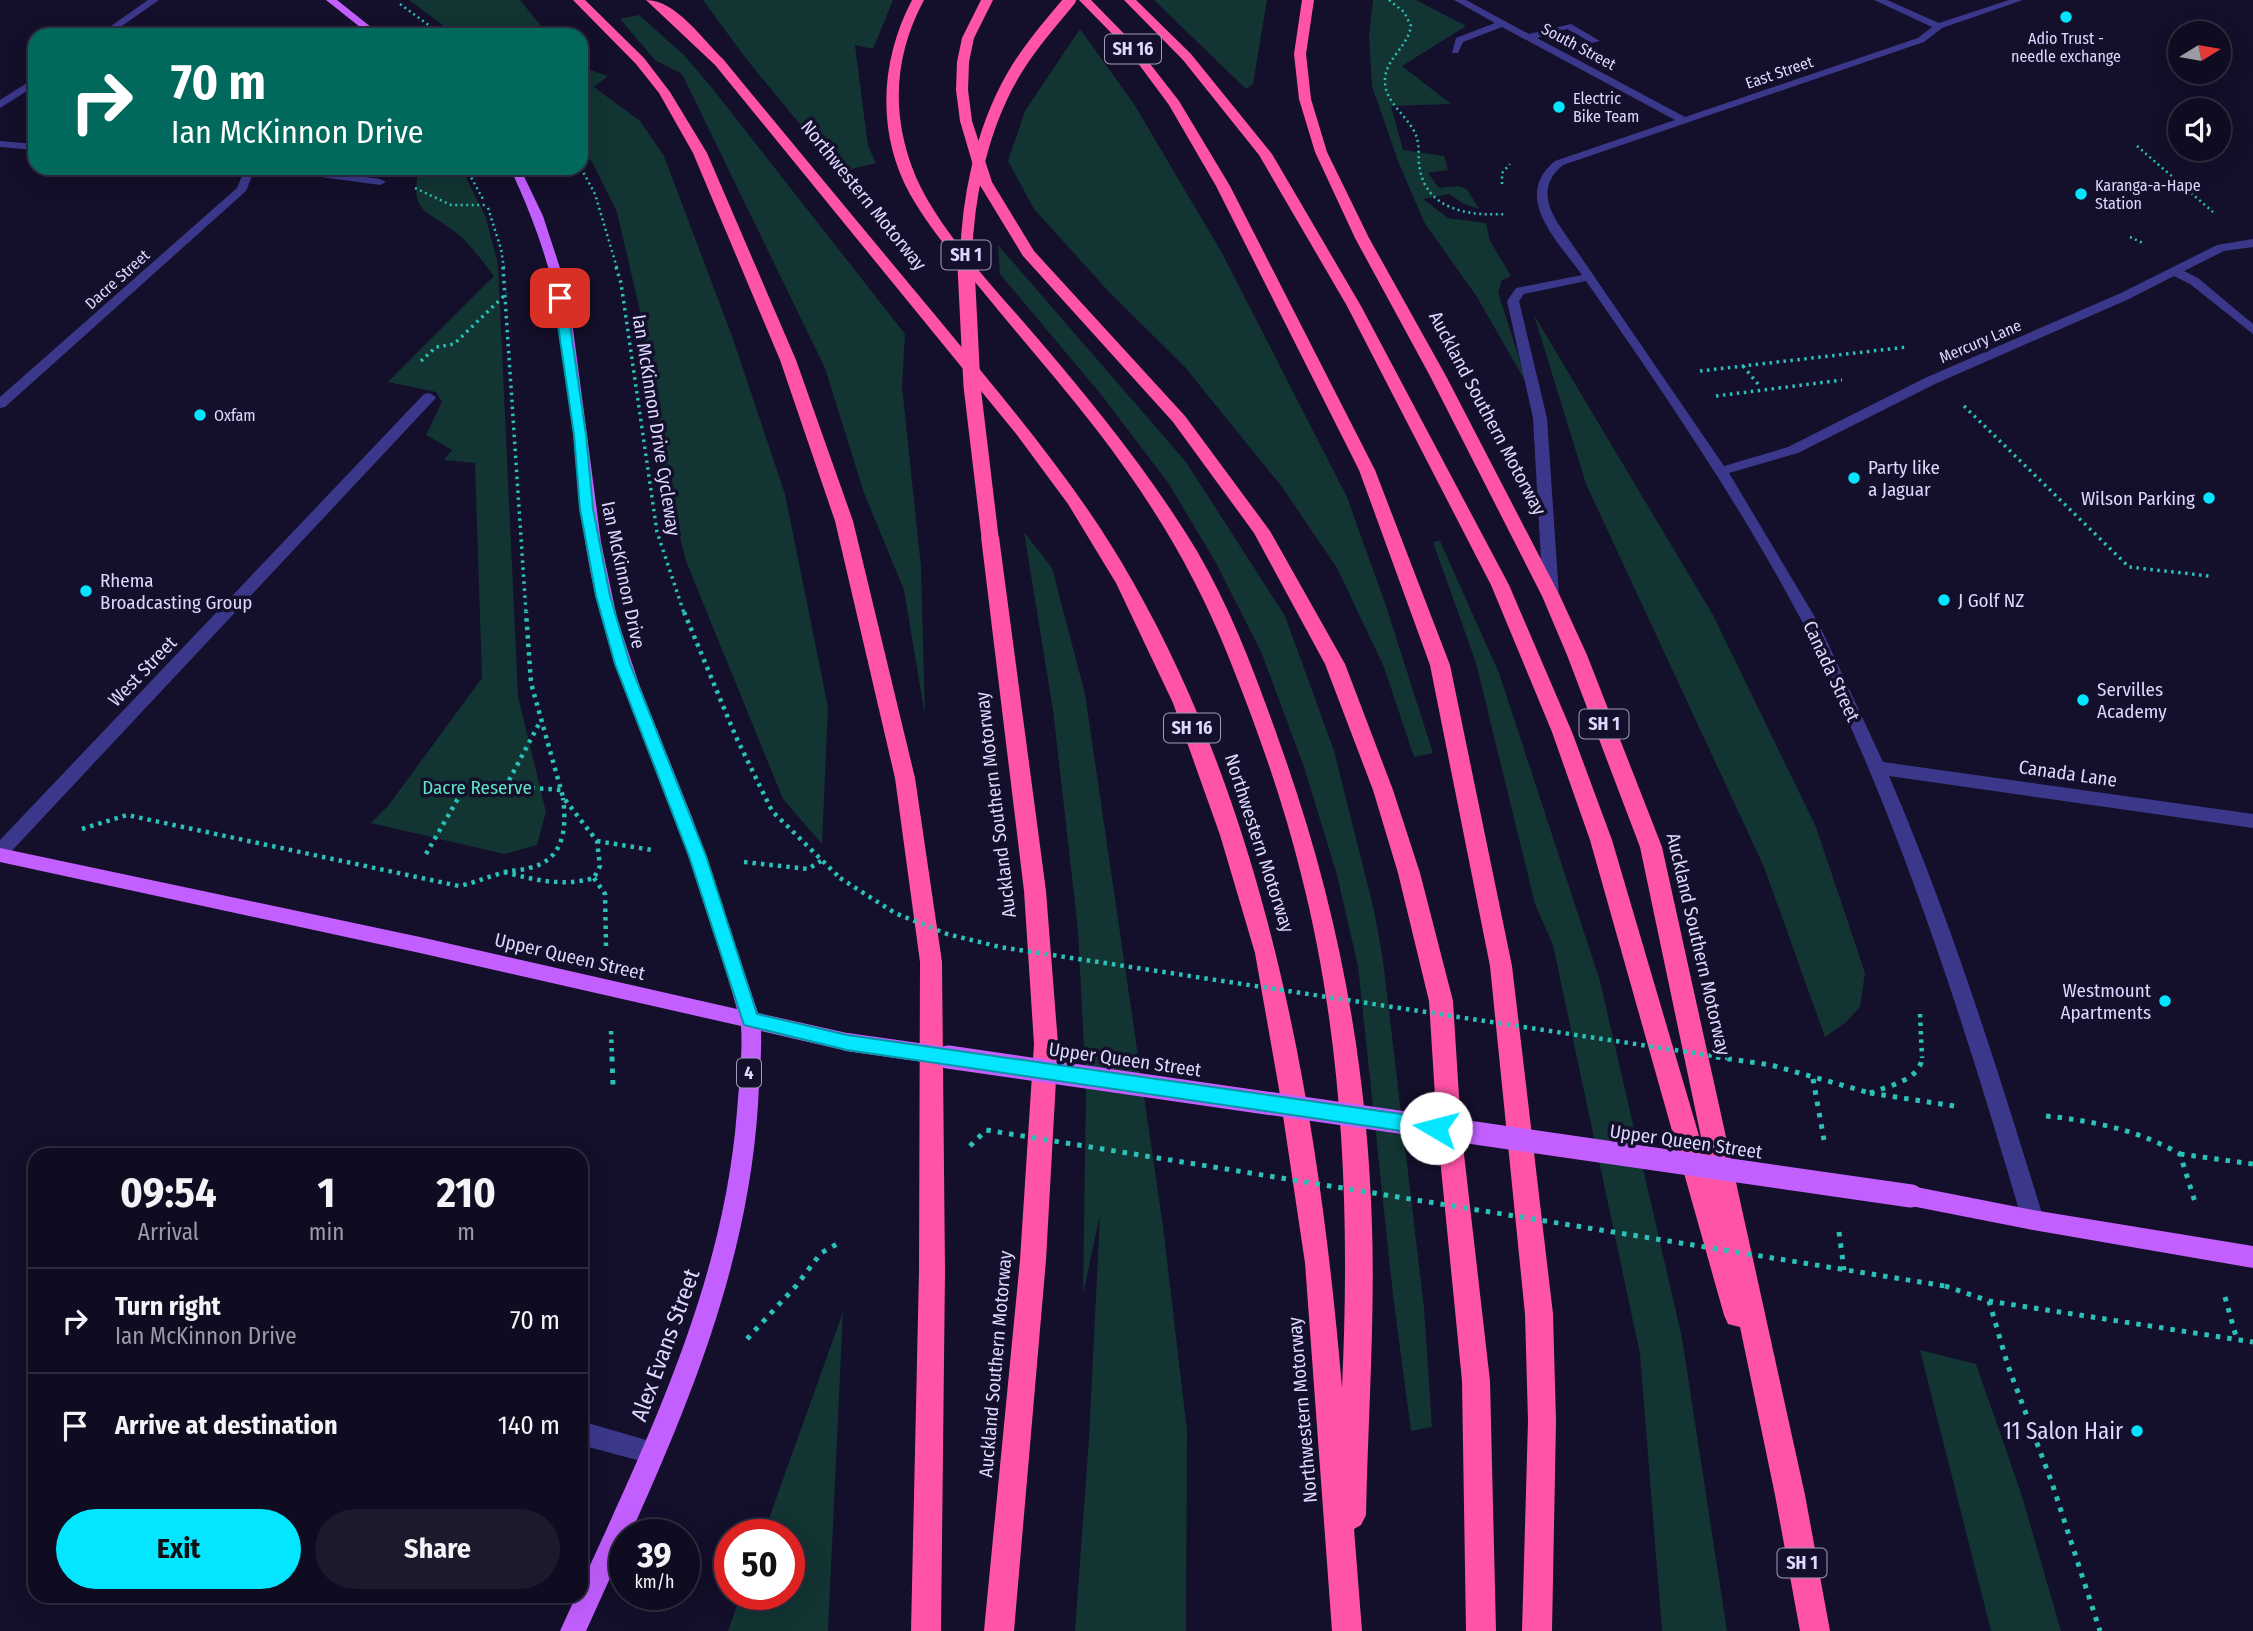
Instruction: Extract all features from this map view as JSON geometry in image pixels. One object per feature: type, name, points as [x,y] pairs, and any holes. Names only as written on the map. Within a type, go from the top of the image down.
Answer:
[{"type":"highway","points":[[579,0],[610,28],[664,92],[700,153],[788,360],[844,521],[905,778],[931,962],[932,1271],[926,1631]]},
{"type":"highway","name":"Northwestern Motorway","points":[[652,0],[674,17],[719,62],[1023,432],[1075,502],[1125,583],[1183,703],[1231,835],[1266,953],[1291,1089],[1318,1263],[1347,1627]]},
{"type":"highway","points":[[987,0],[968,37],[963,62],[962,90],[966,121],[985,182],[1028,253],[1179,419],[1261,531],[1335,664],[1382,790],[1409,873],[1441,1001],[1449,1128],[1476,1381],[1481,1631]]},
{"type":"highway","name":"Auckland Southern Motorway","points":[[999,1631],[1032,1260],[1046,1044],[1035,891],[972,386],[966,299],[966,224],[984,146],[1011,79],[1040,36],[1070,0]]},
{"type":"highway","name":"SH 16","points":[[1085,0],[1133,50],[1175,104],[1223,186],[1367,470],[1404,561],[1440,665],[1501,966],[1539,1314],[1542,1421],[1537,1631]]},
{"type":"highway","points":[[1130,0],[1188,57],[1265,154],[1310,227],[1360,318],[1500,585],[1562,732],[1601,840],[1790,1495]]},
{"type":"highway","name":"Auckland Southern Motorway","points":[[1308,0],[1300,54],[1304,99],[1321,152],[1362,238],[1438,376],[1551,596],[1577,655],[1651,847],[1790,1495],[1815,1631]]},
{"type":"highway","points":[[916,2],[903,26],[896,52],[890,99],[900,155],[916,194],[988,292],[1074,390],[1121,451],[1177,533],[1222,615],[1299,826],[1322,917],[1343,1034],[1359,1228],[1347,1627]]},
{"type":"main road","points":[[331,0],[367,28]]},
{"type":"main road","name":"Ian McKinnon Drive","points":[[518,175],[538,217],[557,280],[579,424],[587,509],[615,640],[698,856],[750,1020]]},
{"type":"main road","name":"Upper Queen Street","points":[[0,854],[847,1042],[1911,1196],[2033,1220],[2253,1257]]},
{"type":"main road","name":"Alex Evans Street","points":[[588,1597],[712,1308],[734,1217],[749,1126],[750,1020]]},
{"type":"main road","name":"Alex Evans Street","points":[[573,1631],[585,1603]]},
{"type":"street","points":[[113,28],[154,0]]},
{"type":"street","name":"South Street","points":[[1459,0],[1684,120]]},
{"type":"street","points":[[1879,0],[1938,26]]},
{"type":"street","name":"East Street","points":[[1548,170],[1578,155],[1921,40],[1938,26],[2018,0]]},
{"type":"street","points":[[1455,51],[1459,40],[1504,23]]},
{"type":"street","points":[[1529,37],[1568,26],[1595,41]]},
{"type":"street","points":[[0,105],[28,86]]},
{"type":"street","points":[[0,144],[28,146]]},
{"type":"street","name":"Canada Street","points":[[1548,170],[1542,181],[1540,194],[1543,210],[1720,471],[1811,624],[1908,842],[1991,1079],[2033,1220]]},
{"type":"street","name":"Dacre Street","points":[[0,404],[242,189],[244,175]]},
{"type":"street","points":[[331,175],[380,181]]},
{"type":"street","name":"Mercury Lane","points":[[1720,471],[1766,460],[1793,450],[1930,382],[2176,272],[2221,248],[2253,243]]},
{"type":"street","points":[[2176,272],[2194,281],[2253,330]]},
{"type":"street","points":[[1551,596],[1540,418],[1514,301],[1520,291],[1589,277]]},
{"type":"street","name":"West Street","points":[[0,854],[429,397]]},
{"type":"street","name":"Canada Lane","points":[[1877,768],[2253,821]]},
{"type":"street","points":[[588,1435],[652,1452]]},
{"type":"path","points":[[394,0],[432,28]]},
{"type":"path","points":[[1389,0],[1404,12],[1411,26],[1408,42],[1387,68],[1387,91],[1420,146],[1418,160],[1421,175],[1436,199],[1452,210],[1469,215],[1514,213]]},
{"type":"path","points":[[2137,146],[2209,208]]},
{"type":"path","points":[[76,831],[127,815],[453,886],[465,886],[505,872],[535,867],[557,850],[567,831],[563,797],[531,683],[512,428],[507,293],[501,249],[487,205],[470,175]]},
{"type":"path","name":"Ian McKinnon Drive Cycleway","points":[[585,175],[595,194],[621,283],[657,532],[677,596],[736,737],[772,811],[840,878],[895,913],[947,934],[1000,947],[1770,1065],[1870,1093],[1910,1079],[1922,1062],[1920,1012]]},
{"type":"path","points":[[411,186],[451,205],[487,205]]},
{"type":"path","points":[[419,363],[436,346],[454,344],[507,293]]},
{"type":"path","points":[[1690,372],[1919,346]]},
{"type":"path","points":[[1743,366],[1758,384]]},
{"type":"path","points":[[1961,403],[2129,567],[2210,576]]},
{"type":"path","points":[[506,786],[541,719]]},
{"type":"path","points":[[426,854],[467,782],[561,790]]},
{"type":"path","points":[[505,872],[568,886],[594,878],[600,866],[597,841],[563,797]]},
{"type":"path","points":[[597,841],[609,844]]},
{"type":"path","points":[[781,867],[808,869],[821,861]]},
{"type":"path","points":[[594,878],[605,894]]},
{"type":"path","points":[[1813,1079],[1820,1115]]},
{"type":"path","points":[[2098,1122],[2139,1133],[2180,1154],[2253,1164]]},
{"type":"path","points":[[970,1146],[986,1130],[1945,1286],[1989,1301],[2253,1342]]},
{"type":"path","points":[[2180,1154],[2185,1171]]},
{"type":"path","points":[[741,1346],[796,1286],[821,1253],[837,1244]]},
{"type":"path","points":[[1840,1246],[1844,1270]]},
{"type":"path","points":[[1989,1301],[2008,1366],[2052,1483],[2100,1631]]},
{"type":"path","points":[[2231,1316],[2238,1340]]},
{"type":"green space","points":[[409,0],[520,0],[543,28],[447,28]]},
{"type":"green space","points":[[703,0],[893,0],[873,49],[855,45],[868,146],[876,163],[839,172],[744,56]]},
{"type":"green space","points":[[1154,0],[1267,0],[1253,84],[1246,89]]},
{"type":"green space","points":[[1373,0],[1416,0],[1466,26],[1402,66],[1451,104],[1391,106],[1403,150],[1444,156],[1448,170],[1428,173],[1439,188],[1458,186],[1467,189],[1479,209],[1464,204],[1449,194],[1423,199],[1448,218],[1486,223],[1490,241],[1511,276],[1502,280],[1498,292],[1528,386],[1477,297],[1424,222],[1398,161],[1372,86],[1369,36]]},
{"type":"green space","points":[[639,15],[685,56],[712,88],[905,334],[902,386],[921,567],[925,716],[904,590],[864,493],[825,368],[682,74],[655,60],[620,19]]},
{"type":"green space","points":[[1080,29],[1134,104],[1222,253],[1347,497],[1386,606],[1433,753],[1414,757],[1384,667],[1337,568],[1282,487],[1184,366],[1110,293],[1034,209],[1008,161],[1025,111]]},
{"type":"green space","points":[[588,69],[608,76],[594,87],[640,121],[664,156],[732,336],[785,494],[828,707],[822,844],[783,799],[686,561],[666,484],[640,311],[617,212],[588,157]]},
{"type":"green space","name":"Dacre Reserve","points":[[418,175],[465,175],[485,215],[498,264],[518,696],[546,812],[537,845],[504,854],[371,823],[388,806],[482,678],[475,463],[444,460],[452,450],[426,435],[442,402],[436,392],[388,382],[494,276],[460,235],[423,209],[416,186]]},
{"type":"green space","points":[[998,245],[1186,462],[1285,616],[1334,751],[1374,910],[1383,960],[1424,1308],[1432,1427],[1411,1431],[1393,1295],[1358,966],[1337,875],[1304,767],[1262,654],[1216,563],[1169,484],[1103,397],[1000,274]]},
{"type":"green space","points":[[1534,315],[1713,615],[1816,827],[1865,973],[1860,1007],[1846,1022],[1825,1037],[1764,867],[1586,484]]},
{"type":"green space","points":[[1024,532],[1052,568],[1085,694],[1163,1226],[1187,1431],[1186,1631],[1075,1631],[1089,1438],[1100,1215],[1083,1294],[1086,1090],[1078,930],[1053,710]]},
{"type":"green space","points":[[1440,541],[1499,673],[1600,981],[1682,1338],[1727,1631],[1662,1631],[1640,1354],[1553,945],[1535,904],[1476,663],[1433,542]]},
{"type":"green space","points":[[843,1312],[828,1631],[728,1631],[735,1610],[805,1610],[805,1519],[769,1519]]},
{"type":"green space","points":[[1920,1350],[1976,1364],[2021,1493],[2061,1631],[1991,1631]]},
{"type":"place","name":"Adio Trust - needle exchange","points":[[2066,17]]},
{"type":"place","name":"Electric Bike Team","points":[[1559,107]]},
{"type":"place","name":"Karanga-a-Hape Station","points":[[2081,194]]},
{"type":"place","name":"Oxfam","points":[[200,415]]},
{"type":"place","name":"Party like a Jaguar","points":[[1854,478]]},
{"type":"place","name":"Wilson Parking","points":[[2209,498]]},
{"type":"place","name":"Rhema Broadcasting Group","points":[[86,591]]},
{"type":"place","name":"J Golf NZ","points":[[1944,600]]},
{"type":"place","name":"Servilles Academy","points":[[2083,700]]},
{"type":"place","name":"Westmount Apartments","points":[[2165,1001]]},
{"type":"place","name":"11 Salon Hair","points":[[2137,1431]]},
{"type":"route","points":[[560,298],[580,435],[587,509],[603,596],[623,664],[698,856],[750,1020],[847,1042],[1436,1128]]}]
